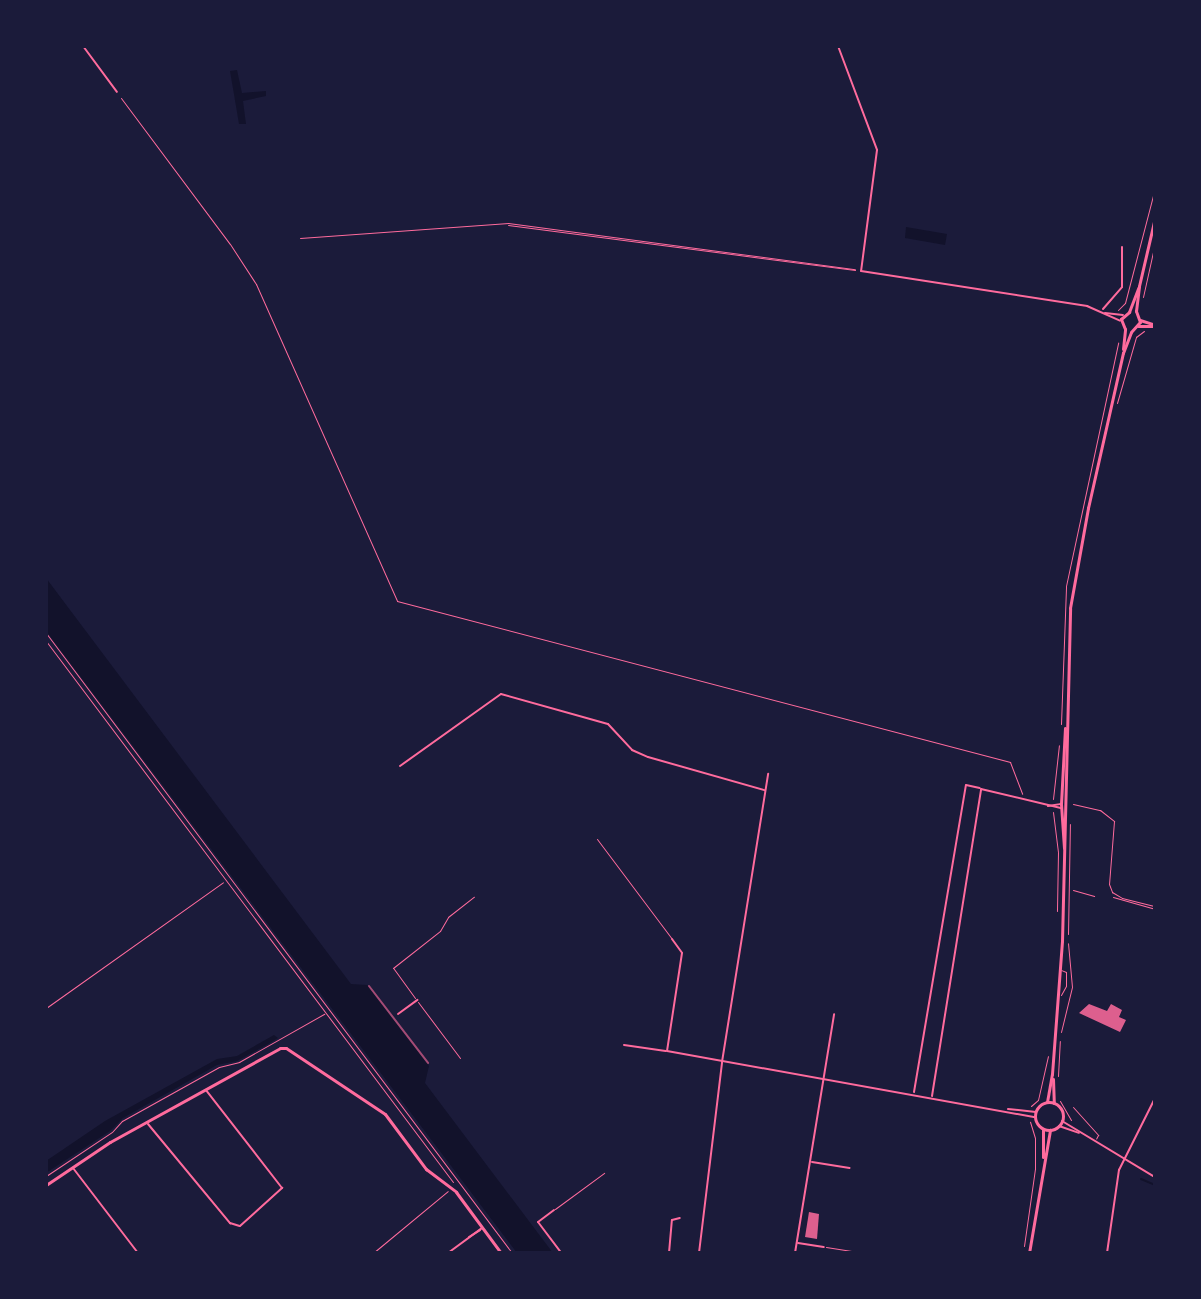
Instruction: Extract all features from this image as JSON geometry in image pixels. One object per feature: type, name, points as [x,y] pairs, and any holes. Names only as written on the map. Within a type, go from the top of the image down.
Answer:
[{"type":"main road","points":[[1155,217],[1139,286],[1136,314],[1140,320],[1155,326]]},
{"type":"main road","points":[[1043,1162],[1043,1129],[1035,1117],[1047,1102],[1059,996],[1073,582],[1123,353],[1125,329],[1121,321],[1123,315],[1129,312],[1139,286]]},
{"type":"main road","points":[[1129,312],[1136,314]]},
{"type":"main road","points":[[1138,326],[1140,320]]},
{"type":"main road","points":[[1123,353],[1132,330],[1138,326],[1155,326]]},
{"type":"main road","points":[[1125,329],[1132,330]]},
{"type":"main road","points":[[46,1185],[147,1121],[286,1048],[385,1114],[426,1169],[453,1186],[501,1253]]},
{"type":"main road","points":[[1052,1074],[1054,1103]]},
{"type":"main road","points":[[1043,1129],[1050,1130],[1062,1121],[1062,1110],[1054,1103],[1047,1102]]},
{"type":"main road","points":[[1026,1253],[1050,1130]]},
{"type":"street","points":[[83,46],[117,92]]},
{"type":"street","points":[[838,46],[870,126],[879,161],[861,271],[1087,306],[1121,321]]},
{"type":"street","points":[[1103,312],[1122,287],[1122,247]]},
{"type":"street","points":[[1103,312],[1123,315]]},
{"type":"street","points":[[400,766],[501,694],[608,724],[636,753],[765,790]]},
{"type":"street","points":[[699,1253],[722,1062],[768,774]]},
{"type":"street","points":[[914,1094],[966,785],[1048,806],[1065,805]]},
{"type":"street","points":[[932,1097],[981,789]]},
{"type":"street","points":[[667,1051],[682,953],[672,939]]},
{"type":"street","points":[[398,1014],[417,1000]]},
{"type":"street","points":[[795,1253],[834,1014]]},
{"type":"street","points":[[624,1045],[1036,1112]]},
{"type":"street","points":[[147,1121],[230,1223],[240,1226],[282,1188],[205,1089]]},
{"type":"street","points":[[1107,1253],[1124,1159],[1155,1098]]},
{"type":"street","points":[[999,1108],[1035,1117]]},
{"type":"street","points":[[1062,1121],[1155,1177]]},
{"type":"street","points":[[1059,1126],[1080,1133]]},
{"type":"street","points":[[811,1162],[850,1168]]},
{"type":"street","points":[[73,1167],[138,1253]]},
{"type":"street","points":[[554,1210],[538,1222],[561,1253]]},
{"type":"street","points":[[669,1253],[672,1220],[680,1218]]},
{"type":"street","points":[[448,1253],[482,1228]]},
{"type":"street","points":[[797,1242],[824,1247]]},
{"type":"lane","points":[[597,839],[672,939]]},
{"type":"lane","points":[[460,1058],[393,968],[440,931],[448,917],[474,897]]},
{"type":"lane","points":[[1073,1107],[1098,1135],[1095,1141]]},
{"type":"lane","points":[[554,1210],[604,1173]]},
{"type":"lane","points":[[824,1247],[863,1253]]},
{"type":"path","points":[[117,92],[256,284],[397,601],[1010,762],[1024,801]]},
{"type":"path","points":[[1118,309],[1125,303],[1155,188]]},
{"type":"path","points":[[300,238],[508,223],[861,271]]},
{"type":"path","points":[[508,225],[861,271]]},
{"type":"path","points":[[1142,304],[1155,243]]},
{"type":"path","points":[[1115,413],[1136,337],[1144,332]]},
{"type":"path","points":[[46,633],[512,1253]]},
{"type":"path","points":[[46,641],[453,1186]]},
{"type":"path","points":[[1060,732],[1061,701]]},
{"type":"path","points":[[1053,796],[1058,746]]},
{"type":"path","points":[[1065,805],[1100,810],[1114,821],[1109,884],[1112,892],[1155,908]]},
{"type":"path","points":[[1053,816],[1058,852],[1057,912]]},
{"type":"path","points":[[1058,1080],[1060,1034],[1072,987],[1067,941],[1071,890],[1070,824]]},
{"type":"path","points":[[46,1008],[229,877]]},
{"type":"path","points":[[1063,889],[1094,896]]},
{"type":"path","points":[[1113,897],[1155,908]]},
{"type":"path","points":[[46,1176],[112,1132],[122,1121],[219,1067],[239,1062],[326,1013],[328,1009]]},
{"type":"path","points":[[1040,1093],[1048,1054]]},
{"type":"path","points":[[1026,1253],[1035,1138]]},
{"type":"path","points":[[373,1253],[459,1181]]},
{"type":"shaded area","points":[[237,70],[242,93],[266,91],[266,96],[243,101],[246,124],[239,124],[230,71]]},
{"type":"shaded area","points":[[906,227],[947,234],[945,245],[905,238]]},
{"type":"shaded area","points":[[46,578],[351,984],[367,985],[429,1066],[425,1083],[553,1253],[517,1253],[46,631]]},
{"type":"shaded area","points":[[274,1035],[278,1038],[270,1043],[237,1061],[217,1065],[123,1118],[110,1131],[46,1173],[46,1161],[105,1121],[217,1059],[237,1056]]},
{"type":"building","points":[[1089,1004],[1107,1011],[1111,1004],[1122,1010],[1119,1017],[1126,1020],[1120,1032],[1079,1013]]},
{"type":"building","points":[[809,1212],[819,1214],[817,1239],[805,1237]]},
{"type":"waterway","points":[[1141,1179],[1155,1185]]},
{"type":"railway","points":[[369,986],[428,1063]]}]
